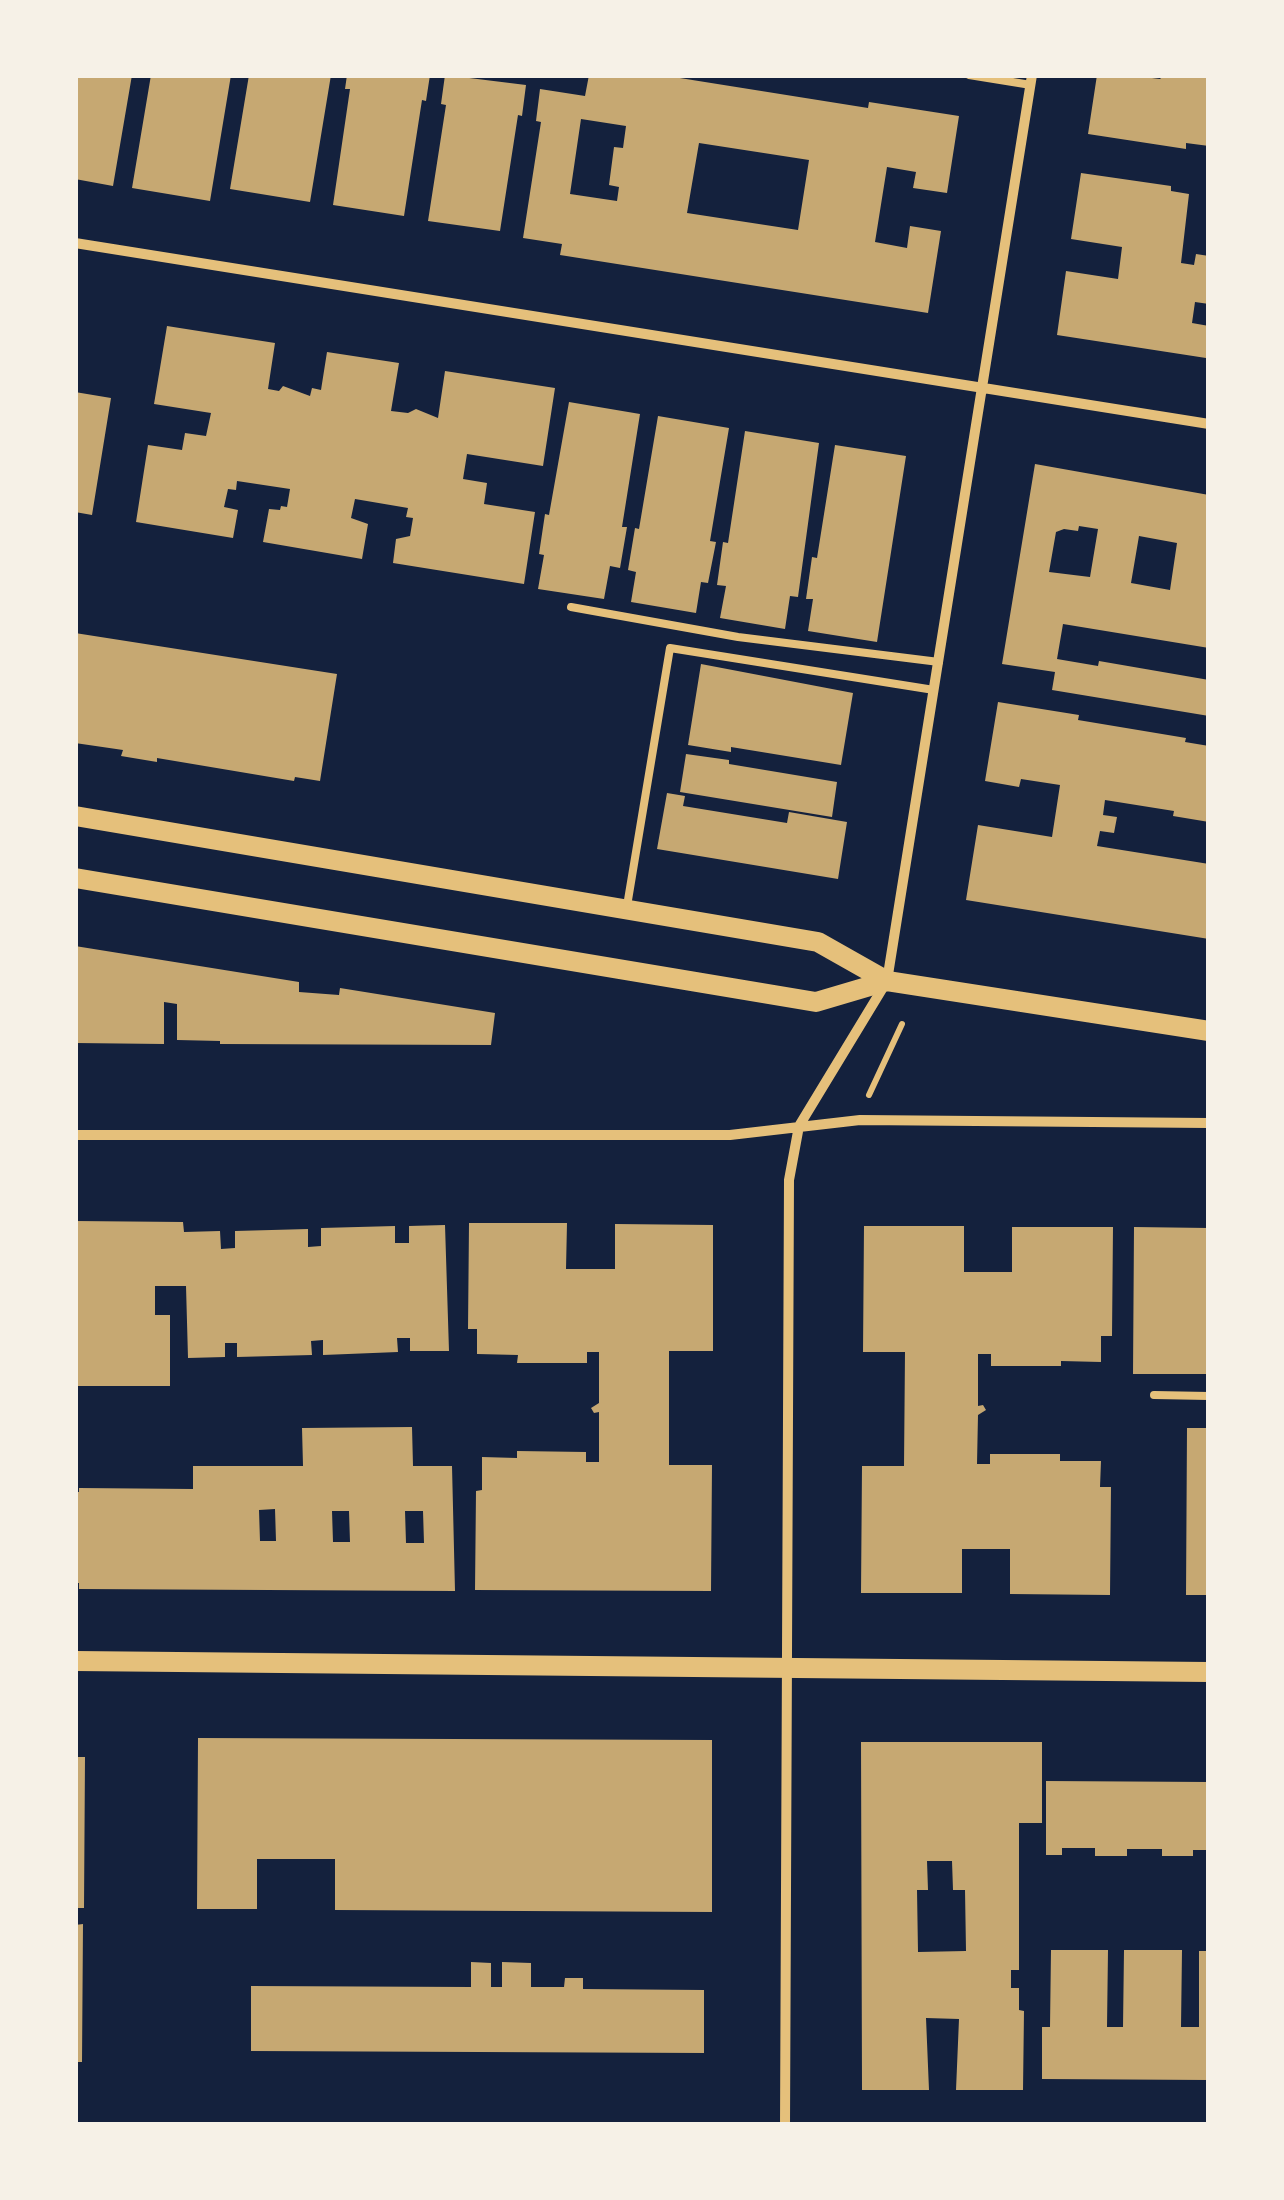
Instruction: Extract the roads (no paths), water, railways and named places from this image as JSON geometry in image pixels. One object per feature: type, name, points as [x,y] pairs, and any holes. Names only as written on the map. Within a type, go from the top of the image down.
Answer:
[{"type":"main road","points":[[75,816],[818,942],[887,981],[1209,1031]]},
{"type":"main road","points":[[75,878],[816,1002],[887,981]]},
{"type":"main road","points":[[75,1661],[1209,1672]]},
{"type":"street","points":[[785,2125],[789,1180],[799,1126],[887,981],[1032,80]]},
{"type":"street","points":[[75,243],[1209,424]]},
{"type":"street","points":[[75,1135],[730,1135],[860,1120],[1209,1123]]},
{"type":"lane","points":[[969,75],[1032,80]]},
{"type":"lane","points":[[571,607],[738,637],[939,662]]},
{"type":"lane","points":[[626,910],[670,648],[934,690]]},
{"type":"lane","points":[[1154,1396],[1209,1396]]}]
